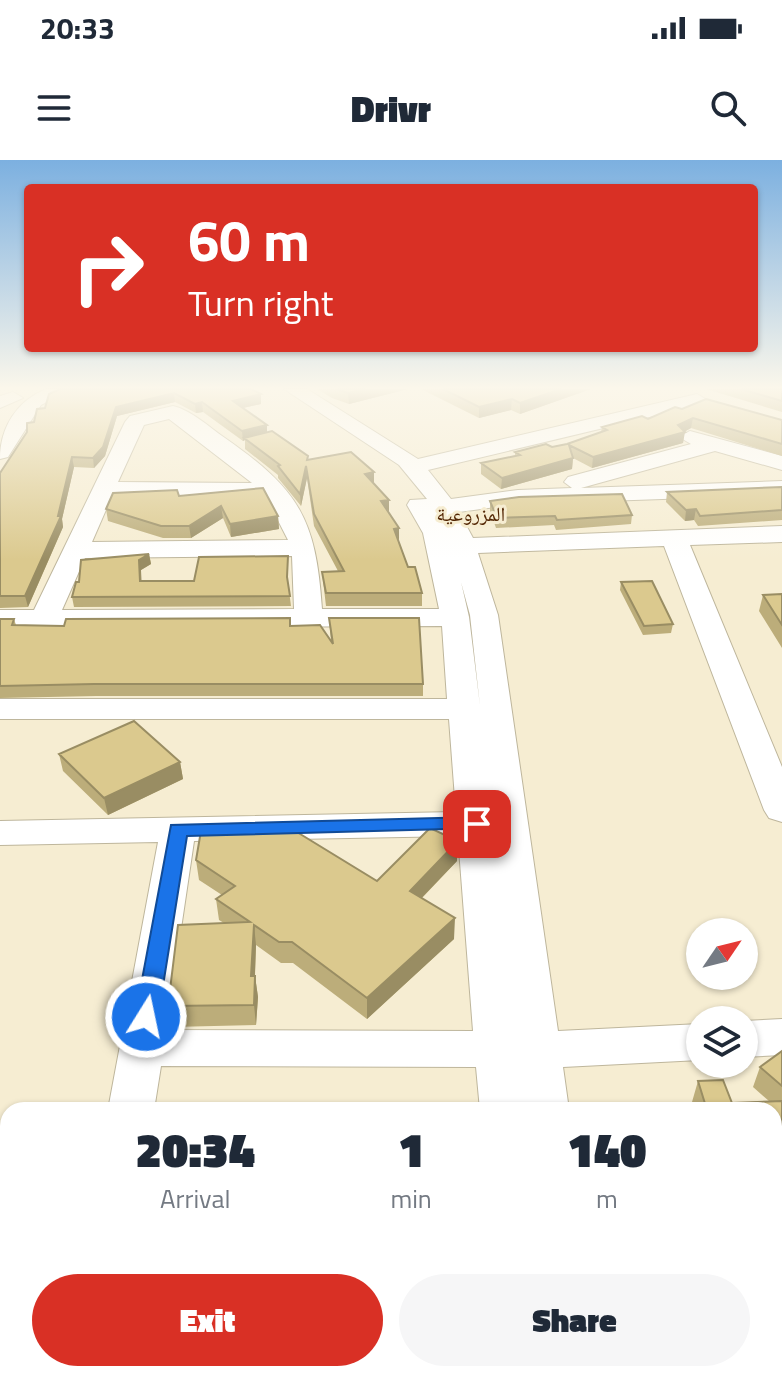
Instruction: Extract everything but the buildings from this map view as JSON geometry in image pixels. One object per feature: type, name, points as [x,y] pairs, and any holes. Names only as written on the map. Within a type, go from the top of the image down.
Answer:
[{"type":"street","points":[[44,619],[125,446]]},
{"type":"street","points":[[217,446],[283,499],[303,548],[309,618]]},
{"type":"street","points":[[358,446],[386,464],[415,498],[436,533],[455,617],[477,824],[518,1049],[542,1102]]},
{"type":"street","points":[[383,446],[413,467],[444,507],[464,546],[484,615],[518,1049],[505,1102]]},
{"type":"street","points":[[413,467],[505,446]]},
{"type":"street","points":[[518,497],[708,446]]},
{"type":"street","points":[[716,446],[782,463]]},
{"type":"street","points":[[444,507],[518,497],[782,488]]},
{"type":"street","points":[[106,489],[274,490]]},
{"type":"street","points":[[464,546],[782,534]]},
{"type":"street","points":[[674,538],[781,804]]},
{"type":"street","points":[[77,550],[303,548]]},
{"type":"street","points":[[0,619],[455,617]]},
{"type":"street","points":[[0,709],[466,709]]},
{"type":"street","points":[[0,833],[477,824]]},
{"type":"street","points":[[132,1102],[178,830]]},
{"type":"street","points":[[758,1038],[782,1037]]},
{"type":"street","points":[[141,1048],[518,1049],[686,1043]]},
{"type":"district","name":"المزروعية","points":[[471,514]]},
{"type":"route","points":[[146,1017],[178,830],[477,824]]}]
